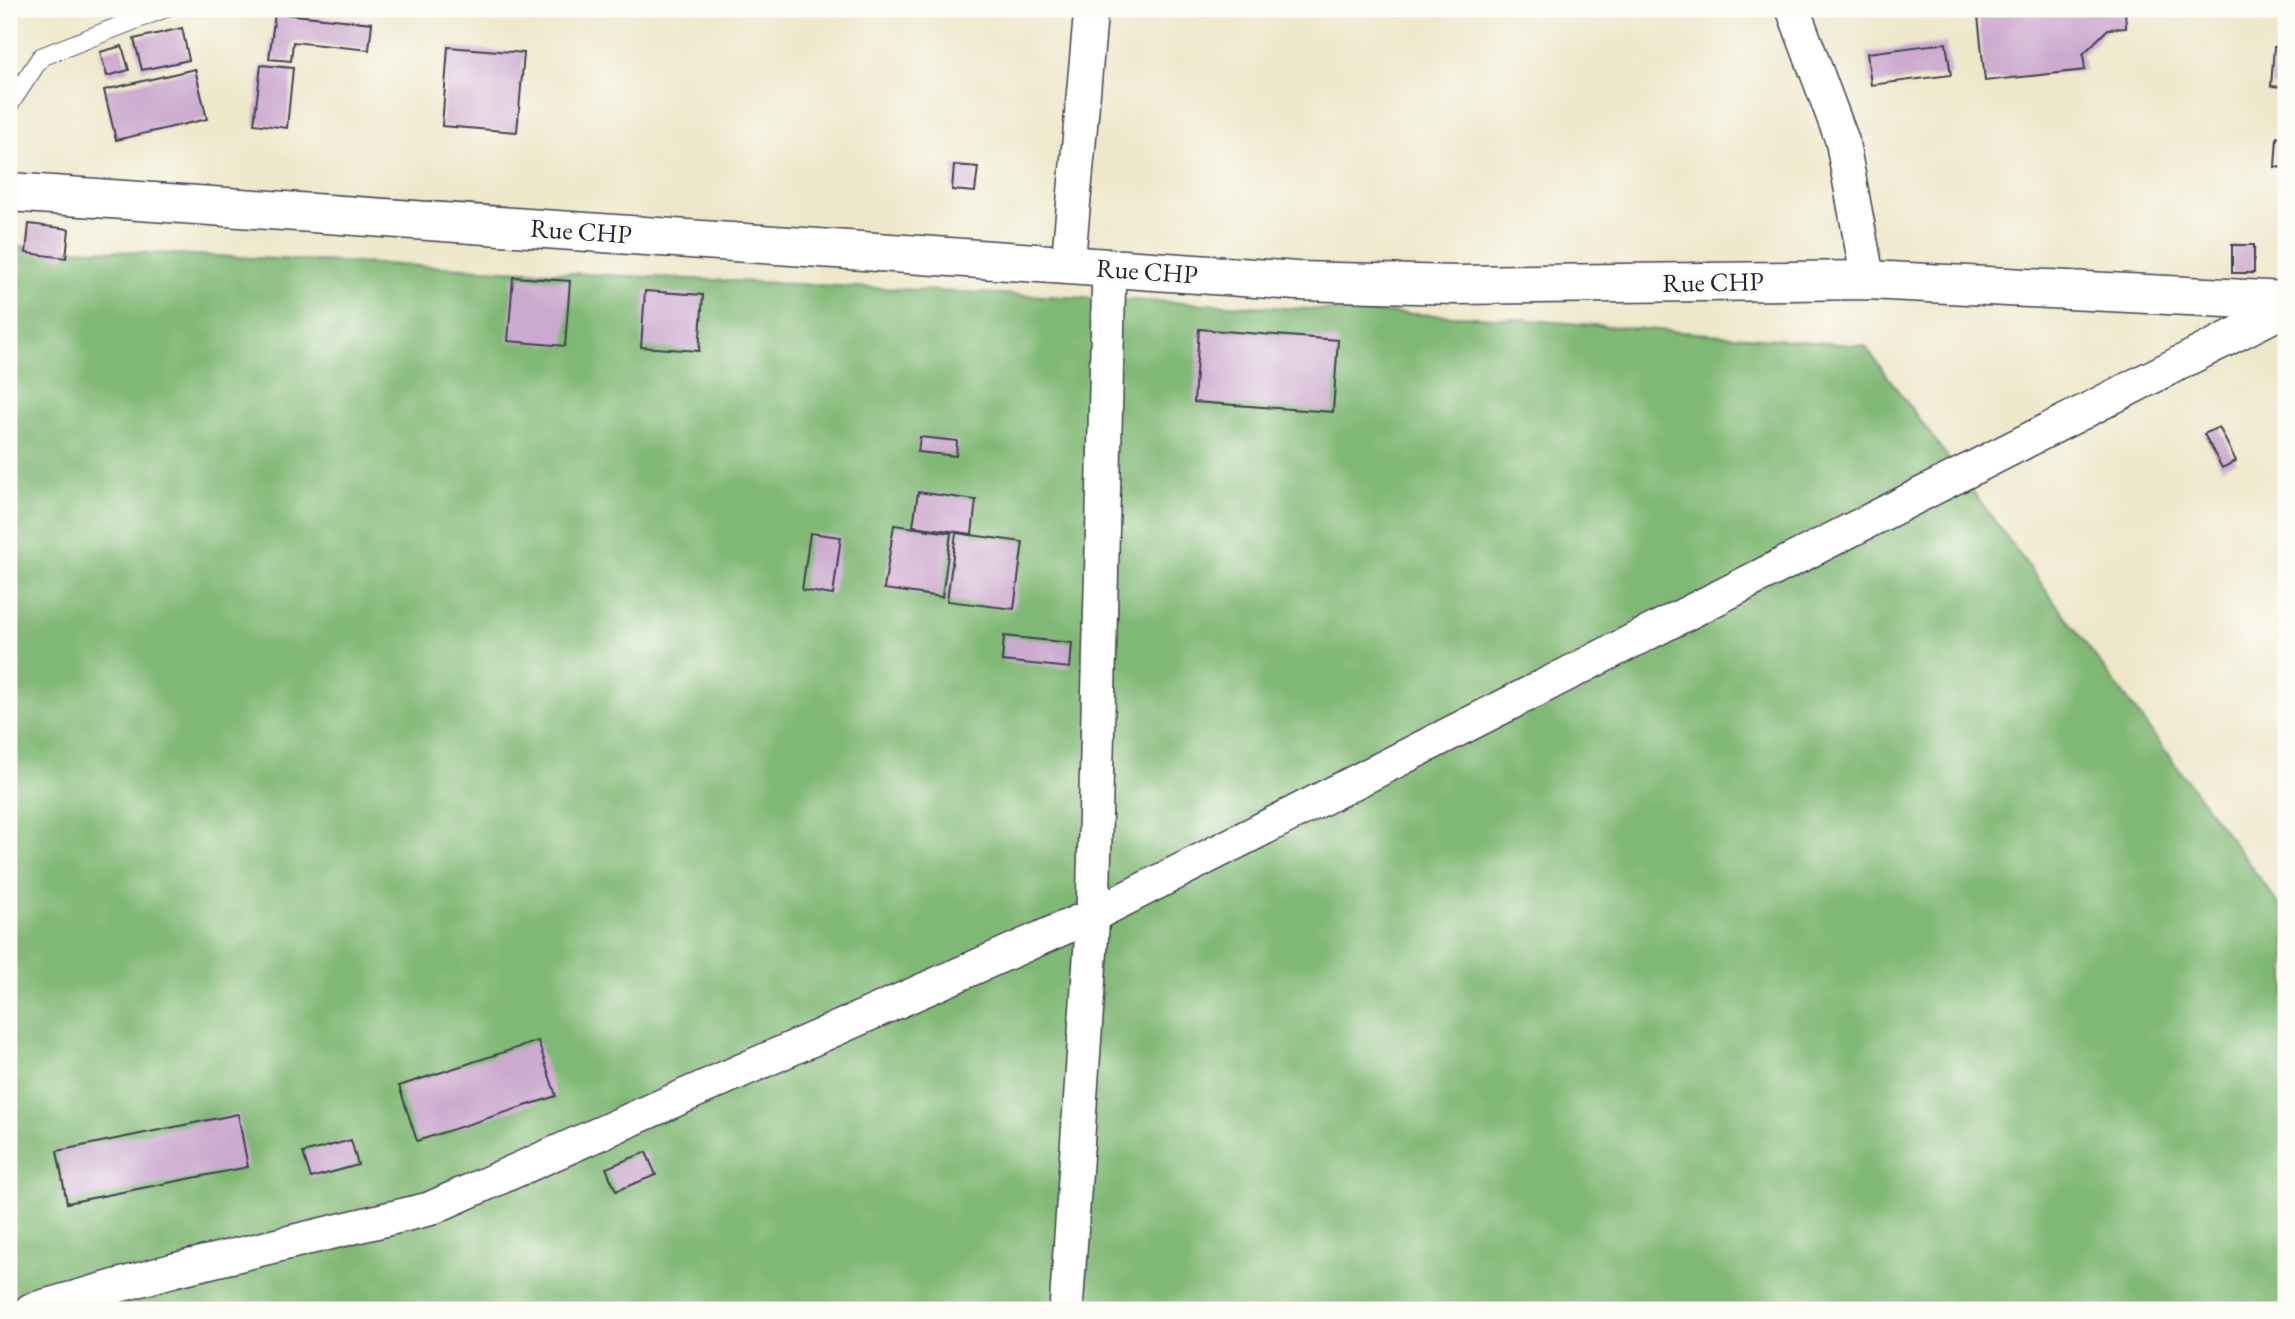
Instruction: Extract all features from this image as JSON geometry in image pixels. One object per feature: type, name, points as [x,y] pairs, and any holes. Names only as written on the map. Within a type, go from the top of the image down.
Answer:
[{"type":"street","points":[[1069,265],[1091,9]]},
{"type":"street","points":[[1793,9],[1842,141],[1868,280]]},
{"type":"street","name":"Rue CHP","points":[[9,192],[1297,281],[1457,285],[1868,280],[2286,301]]},
{"type":"street","points":[[1066,1310],[1093,915],[1109,268]]},
{"type":"street","points":[[31,1310],[174,1270],[429,1209],[1093,915],[2286,309]]},
{"type":"lane","points":[[9,105],[41,58],[163,9]]},
{"type":"green space","points":[[9,246],[1516,319],[1865,346],[2286,914],[2286,1310],[9,1310]]},
{"type":"building","points":[[2023,9],[2125,9],[2126,28],[2108,29],[2083,54],[2085,70],[1985,81],[1978,16]]},
{"type":"building","points":[[275,13],[372,23],[369,50],[293,42],[291,61],[269,59]]},
{"type":"building","points":[[182,28],[189,60],[142,70],[134,39]]},
{"type":"building","points":[[1946,43],[1951,75],[1871,85],[1867,53]]},
{"type":"building","points":[[122,46],[129,70],[107,76],[100,52]]},
{"type":"building","points":[[448,47],[524,53],[517,132],[442,126]]},
{"type":"building","points":[[2274,47],[2286,47],[2286,87],[2271,86]]},
{"type":"building","points":[[261,65],[293,68],[287,128],[254,124]]},
{"type":"building","points":[[195,69],[207,119],[116,140],[104,90]]},
{"type":"building","points":[[2277,137],[2286,138],[2286,168],[2275,167]]},
{"type":"building","points":[[954,165],[978,167],[975,192],[952,190]]},
{"type":"building","points":[[29,224],[69,229],[66,258],[26,253]]},
{"type":"building","points":[[2232,245],[2254,245],[2254,273],[2232,273]]},
{"type":"building","points":[[513,277],[570,281],[565,346],[508,341]]},
{"type":"building","points":[[645,291],[703,295],[699,351],[641,347]]},
{"type":"building","points":[[1199,329],[1338,340],[1333,412],[1194,402]]},
{"type":"building","points":[[2219,427],[2236,461],[2222,468],[2204,434]]},
{"type":"building","points":[[920,437],[957,441],[956,456],[918,452]]},
{"type":"building","points":[[918,492],[976,500],[972,534],[913,526]]},
{"type":"building","points":[[894,525],[951,533],[942,597],[884,589]]},
{"type":"building","points":[[810,533],[841,537],[833,595],[802,590]]},
{"type":"building","points":[[956,533],[1023,542],[1014,609],[947,601]]},
{"type":"building","points":[[1004,636],[1072,643],[1070,668],[1002,661]]},
{"type":"building","points":[[538,1041],[556,1096],[417,1141],[399,1086]]},
{"type":"building","points":[[238,1114],[248,1167],[67,1203],[57,1151]]},
{"type":"building","points":[[351,1140],[358,1165],[311,1178],[303,1153]]},
{"type":"building","points":[[646,1152],[656,1175],[616,1191],[606,1168]]}]
